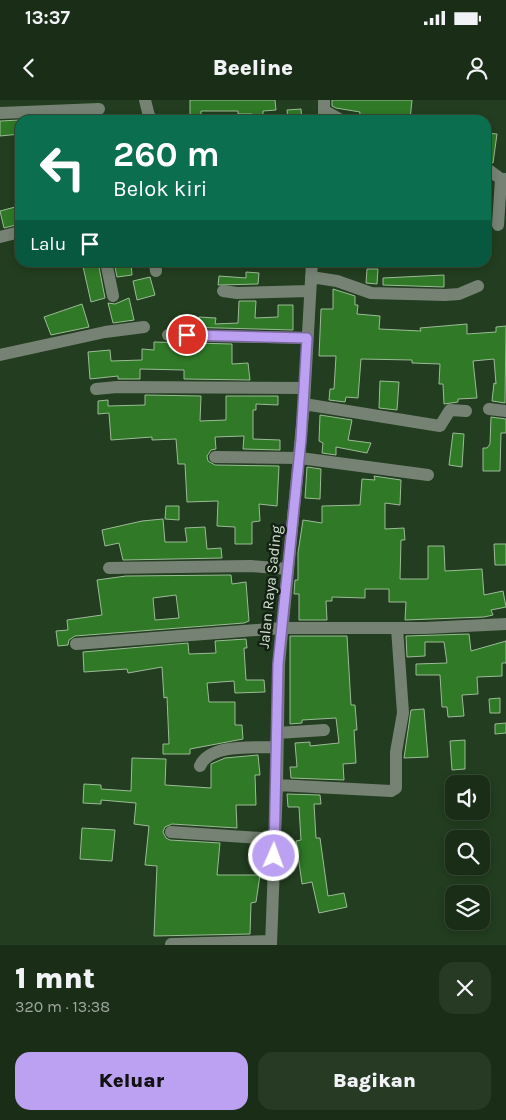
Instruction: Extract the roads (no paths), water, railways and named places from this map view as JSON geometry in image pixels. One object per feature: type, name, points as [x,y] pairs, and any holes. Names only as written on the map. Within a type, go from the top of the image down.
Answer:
[{"type":"street","points":[[145,100],[150,115]]},
{"type":"street","points":[[0,113],[99,109]]},
{"type":"street","points":[[491,171],[503,179],[498,225]]},
{"type":"street","points":[[0,237],[15,233]]},
{"type":"street","points":[[107,267],[113,296]]},
{"type":"street","name":"Jalan Raya Sading","points":[[271,943],[282,628],[300,458],[312,267]]},
{"type":"street","points":[[311,277],[337,281],[371,293],[445,295],[459,294],[478,286]]},
{"type":"street","points":[[223,291],[237,293],[310,291]]},
{"type":"street","points":[[0,355],[105,332],[144,327]]},
{"type":"street","points":[[168,335],[307,338]]},
{"type":"street","points":[[96,389],[117,387],[305,388]]},
{"type":"street","points":[[304,404],[440,426],[450,410],[466,411]]},
{"type":"street","points":[[489,410],[506,411]]},
{"type":"street","points":[[215,457],[300,458],[428,476]]},
{"type":"street","points":[[109,568],[251,566],[288,569]]},
{"type":"street","points":[[76,644],[282,628],[397,628],[506,624]]},
{"type":"street","points":[[277,785],[390,791],[396,788],[396,752],[403,713],[397,628]]},
{"type":"street","points":[[277,733],[324,730]]},
{"type":"street","points":[[200,766],[204,759],[212,752],[277,747]]},
{"type":"street","points":[[171,832],[275,839]]},
{"type":"street","points":[[170,944],[271,943]]}]
